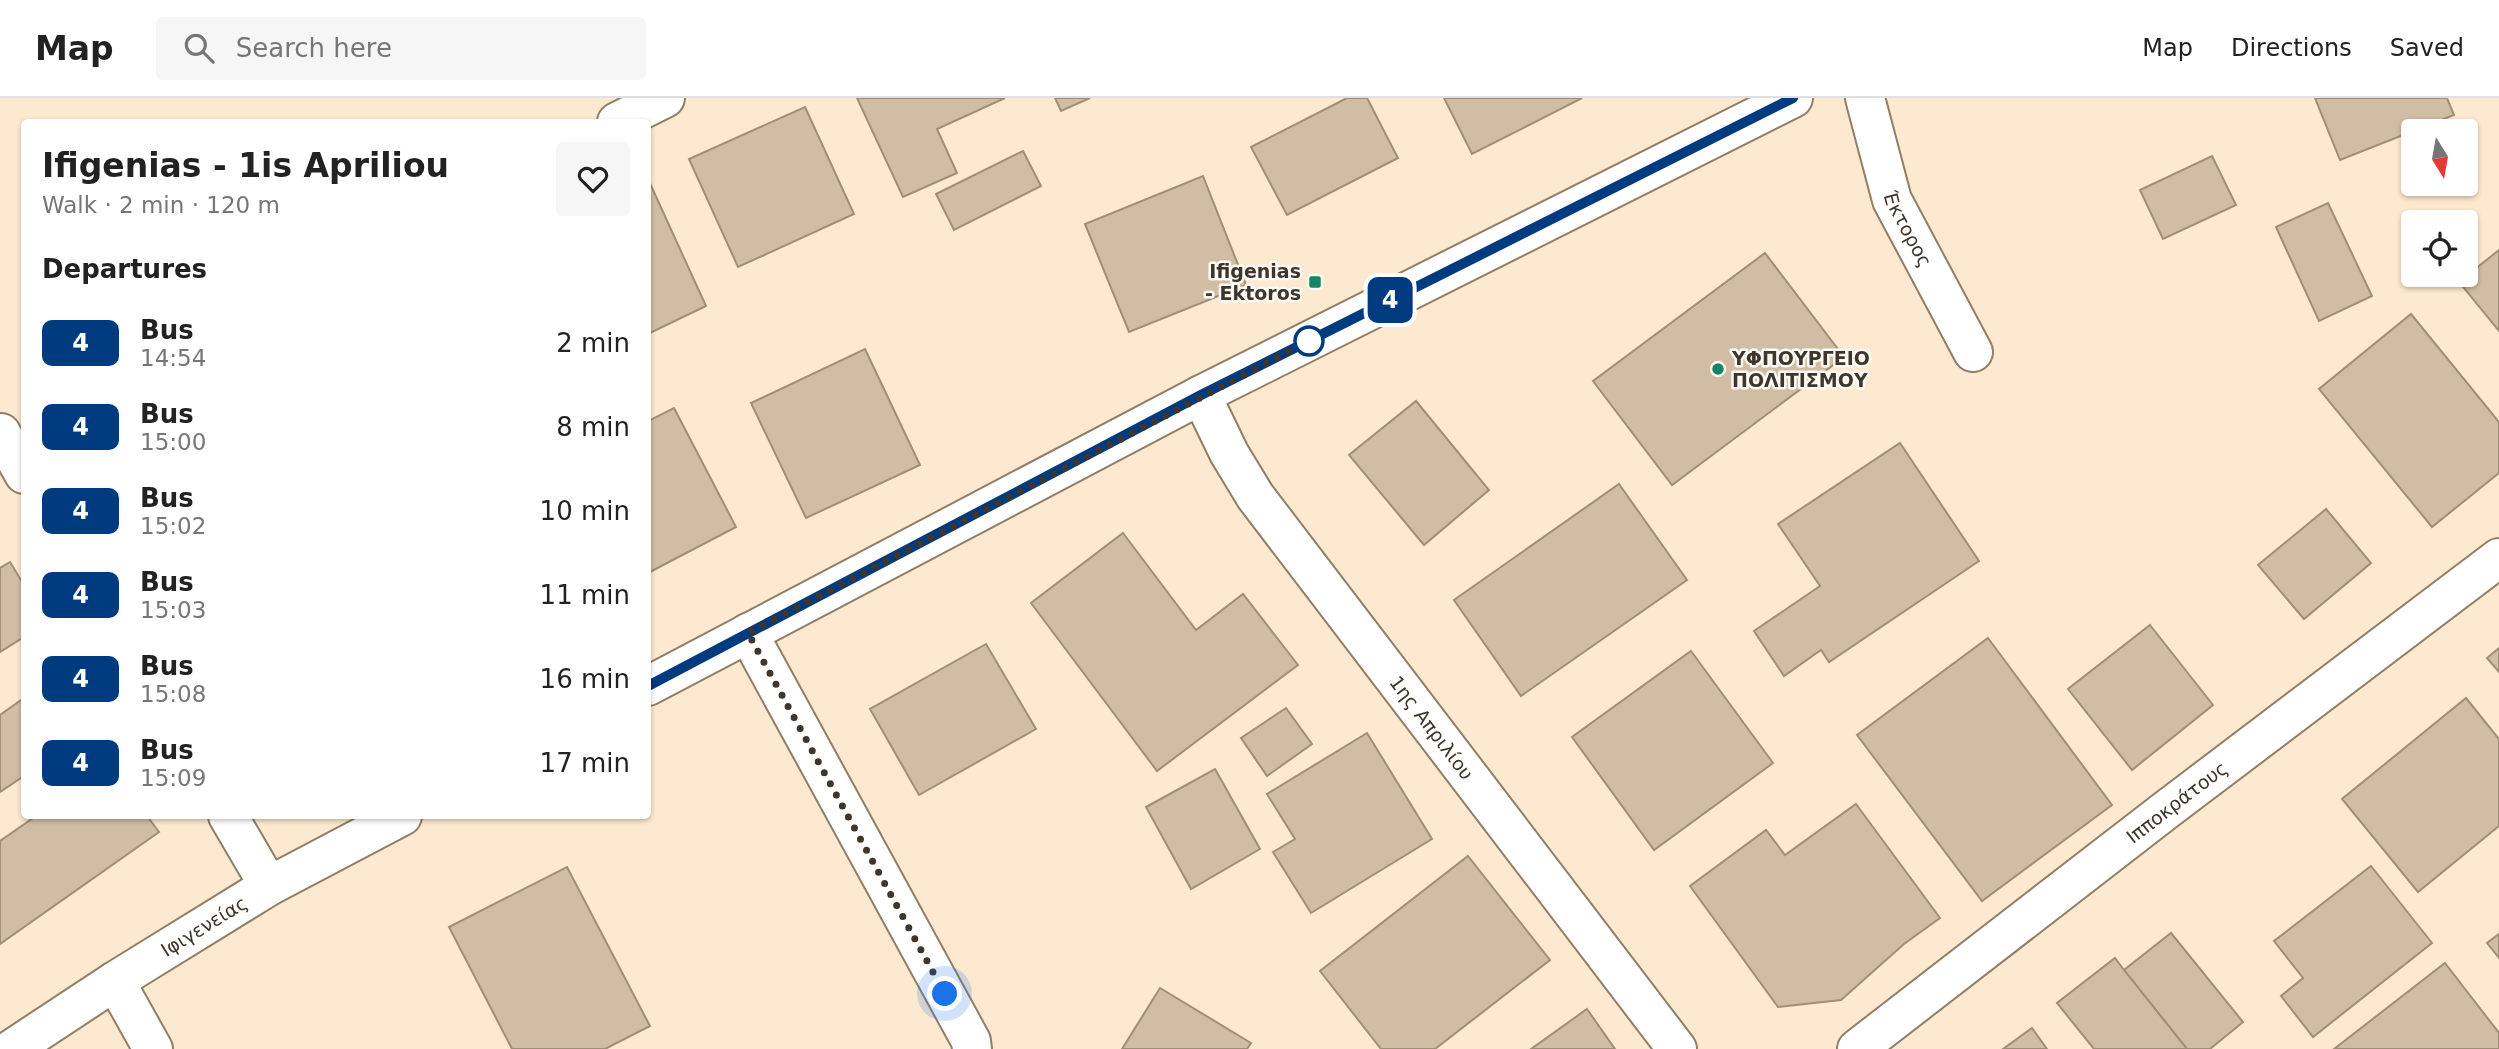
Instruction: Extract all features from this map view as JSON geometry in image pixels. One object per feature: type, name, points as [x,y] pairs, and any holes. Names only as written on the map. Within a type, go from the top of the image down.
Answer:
[{"type":"street","points":[[623,119],[665,98]]},
{"type":"street","points":[[651,684],[1201,395],[1793,98]]},
{"type":"street","name":"Έκτορος","points":[[1865,98],[1892,200],[1973,352]]},
{"type":"street","name":"1ης Απριλίου","points":[[1201,395],[1229,453],[1255,496],[1678,1049]]},
{"type":"street","points":[[21,422],[0,433],[21,469]]},
{"type":"street","name":"Ιπποκράτους","points":[[1857,1049],[2155,818],[2499,558]]},
{"type":"street","points":[[748,633],[971,1041],[972,1049]]},
{"type":"street","points":[[230,819],[269,886]]},
{"type":"street","name":"Ιφιγενείας","points":[[12,1049],[115,981],[269,886],[396,819]]},
{"type":"street","points":[[115,981],[153,1049]]},
{"type":"building","points":[[857,98],[1005,98],[937,129],[957,173],[903,197]]},
{"type":"building","points":[[1055,98],[1090,98],[1061,111]]},
{"type":"building","points":[[1347,98],[1367,98],[1398,158],[1287,215],[1251,147]]},
{"type":"building","points":[[1444,98],[1582,98],[1472,154]]},
{"type":"building","points":[[2315,98],[2447,98],[2454,115],[2444,119],[2401,119],[2401,136],[2340,160]]},
{"type":"building","points":[[805,107],[854,214],[738,267],[689,159]]},
{"type":"building","points":[[1023,151],[1041,186],[954,230],[936,194]]},
{"type":"building","points":[[2212,156],[2236,205],[2163,239],[2140,190]]},
{"type":"building","points":[[1203,176],[1246,285],[1129,332],[1085,224]]},
{"type":"building","points":[[651,186],[706,306],[651,333]]},
{"type":"building","points":[[2328,203],[2372,296],[2319,321],[2276,227]]},
{"type":"building","points":[[2499,250],[2499,331],[2463,287],[2478,287],[2478,267]]},
{"type":"building","name":"ΥΦΠΟΥΡΓΕΙΟ ΠΟΛΙΤΙΣΜΟΥ","points":[[1765,253],[1844,357],[1672,485],[1593,381]]},
{"type":"building","points":[[2411,314],[2499,422],[2499,473],[2432,527],[2319,389]]},
{"type":"building","points":[[865,349],[920,465],[806,518],[751,403]]},
{"type":"building","points":[[1416,401],[1489,490],[1424,545],[1349,455]]},
{"type":"building","points":[[674,408],[736,527],[651,571],[651,420]]},
{"type":"building","points":[[1900,443],[1979,561],[1829,662],[1821,650],[1784,676],[1754,631],[1820,586],[1778,524]]},
{"type":"building","points":[[1619,484],[1687,580],[1521,696],[1454,600]]},
{"type":"building","points":[[2326,509],[2371,563],[2304,619],[2258,565]]},
{"type":"building","points":[[1123,533],[1196,630],[1243,594],[1298,665],[1157,771],[1031,603]]},
{"type":"building","points":[[10,562],[21,580],[21,639],[0,652],[0,568]]},
{"type":"building","points":[[2150,625],[2213,705],[2132,770],[2068,689]]},
{"type":"building","points":[[1988,638],[2112,805],[1982,901],[1857,735]]},
{"type":"building","points":[[986,644],[1036,729],[919,795],[870,709]]},
{"type":"building","points":[[2499,648],[2499,672],[2487,658]]},
{"type":"building","points":[[1691,651],[1773,763],[1654,850],[1572,737]]},
{"type":"building","points":[[2466,698],[2499,739],[2499,826],[2418,892],[2342,799]]},
{"type":"building","points":[[21,700],[21,778],[0,792],[0,715]]},
{"type":"building","points":[[1286,708],[1312,744],[1267,776],[1241,738]]},
{"type":"building","points":[[1367,733],[1432,839],[1311,913],[1273,852],[1295,839],[1267,794]]},
{"type":"building","points":[[1215,769],[1260,849],[1191,889],[1146,807]]},
{"type":"building","points":[[1856,804],[1940,918],[1904,944],[1841,1000],[1778,1007],[1690,886],[1766,830],[1785,855]]},
{"type":"building","points":[[32,819],[149,819],[159,832],[0,944],[0,841]]},
{"type":"building","points":[[1468,856],[1550,960],[1435,1049],[1381,1049],[1320,971]]},
{"type":"building","points":[[2371,866],[2432,943],[2313,1037],[2281,996],[2303,978],[2274,941]]},
{"type":"building","points":[[567,867],[650,1026],[605,1049],[512,1049],[449,927]]},
{"type":"building","points":[[2171,933],[2243,1022],[2210,1049],[2187,1049],[2124,970]]},
{"type":"building","points":[[2499,934],[2499,958],[2487,943]]},
{"type":"building","points":[[2115,958],[2187,1049],[2094,1049],[2057,1003]]},
{"type":"building","points":[[2445,963],[2499,1033],[2499,1049],[2334,1049]]},
{"type":"building","points":[[1160,988],[1251,1043],[1247,1049],[1122,1049]]},
{"type":"building","points":[[1587,1009],[1615,1049],[1531,1049]]},
{"type":"building","points":[[2032,1028],[2047,1049],[2003,1049]]},
{"type":"bus line","name":"4","points":[[651,684],[1201,395],[1793,98]]},
{"type":"place","name":"Ifigenias - Ektoros","points":[[1315,282]]},
{"type":"place","name":"ΥΦΠΟΥΡΓΕΙΟ ΠΟΛΙΤΙΣΜΟΥ","points":[[1718,369]]},
{"type":"route","points":[[945,994],[748,633],[1309,341]]}]
